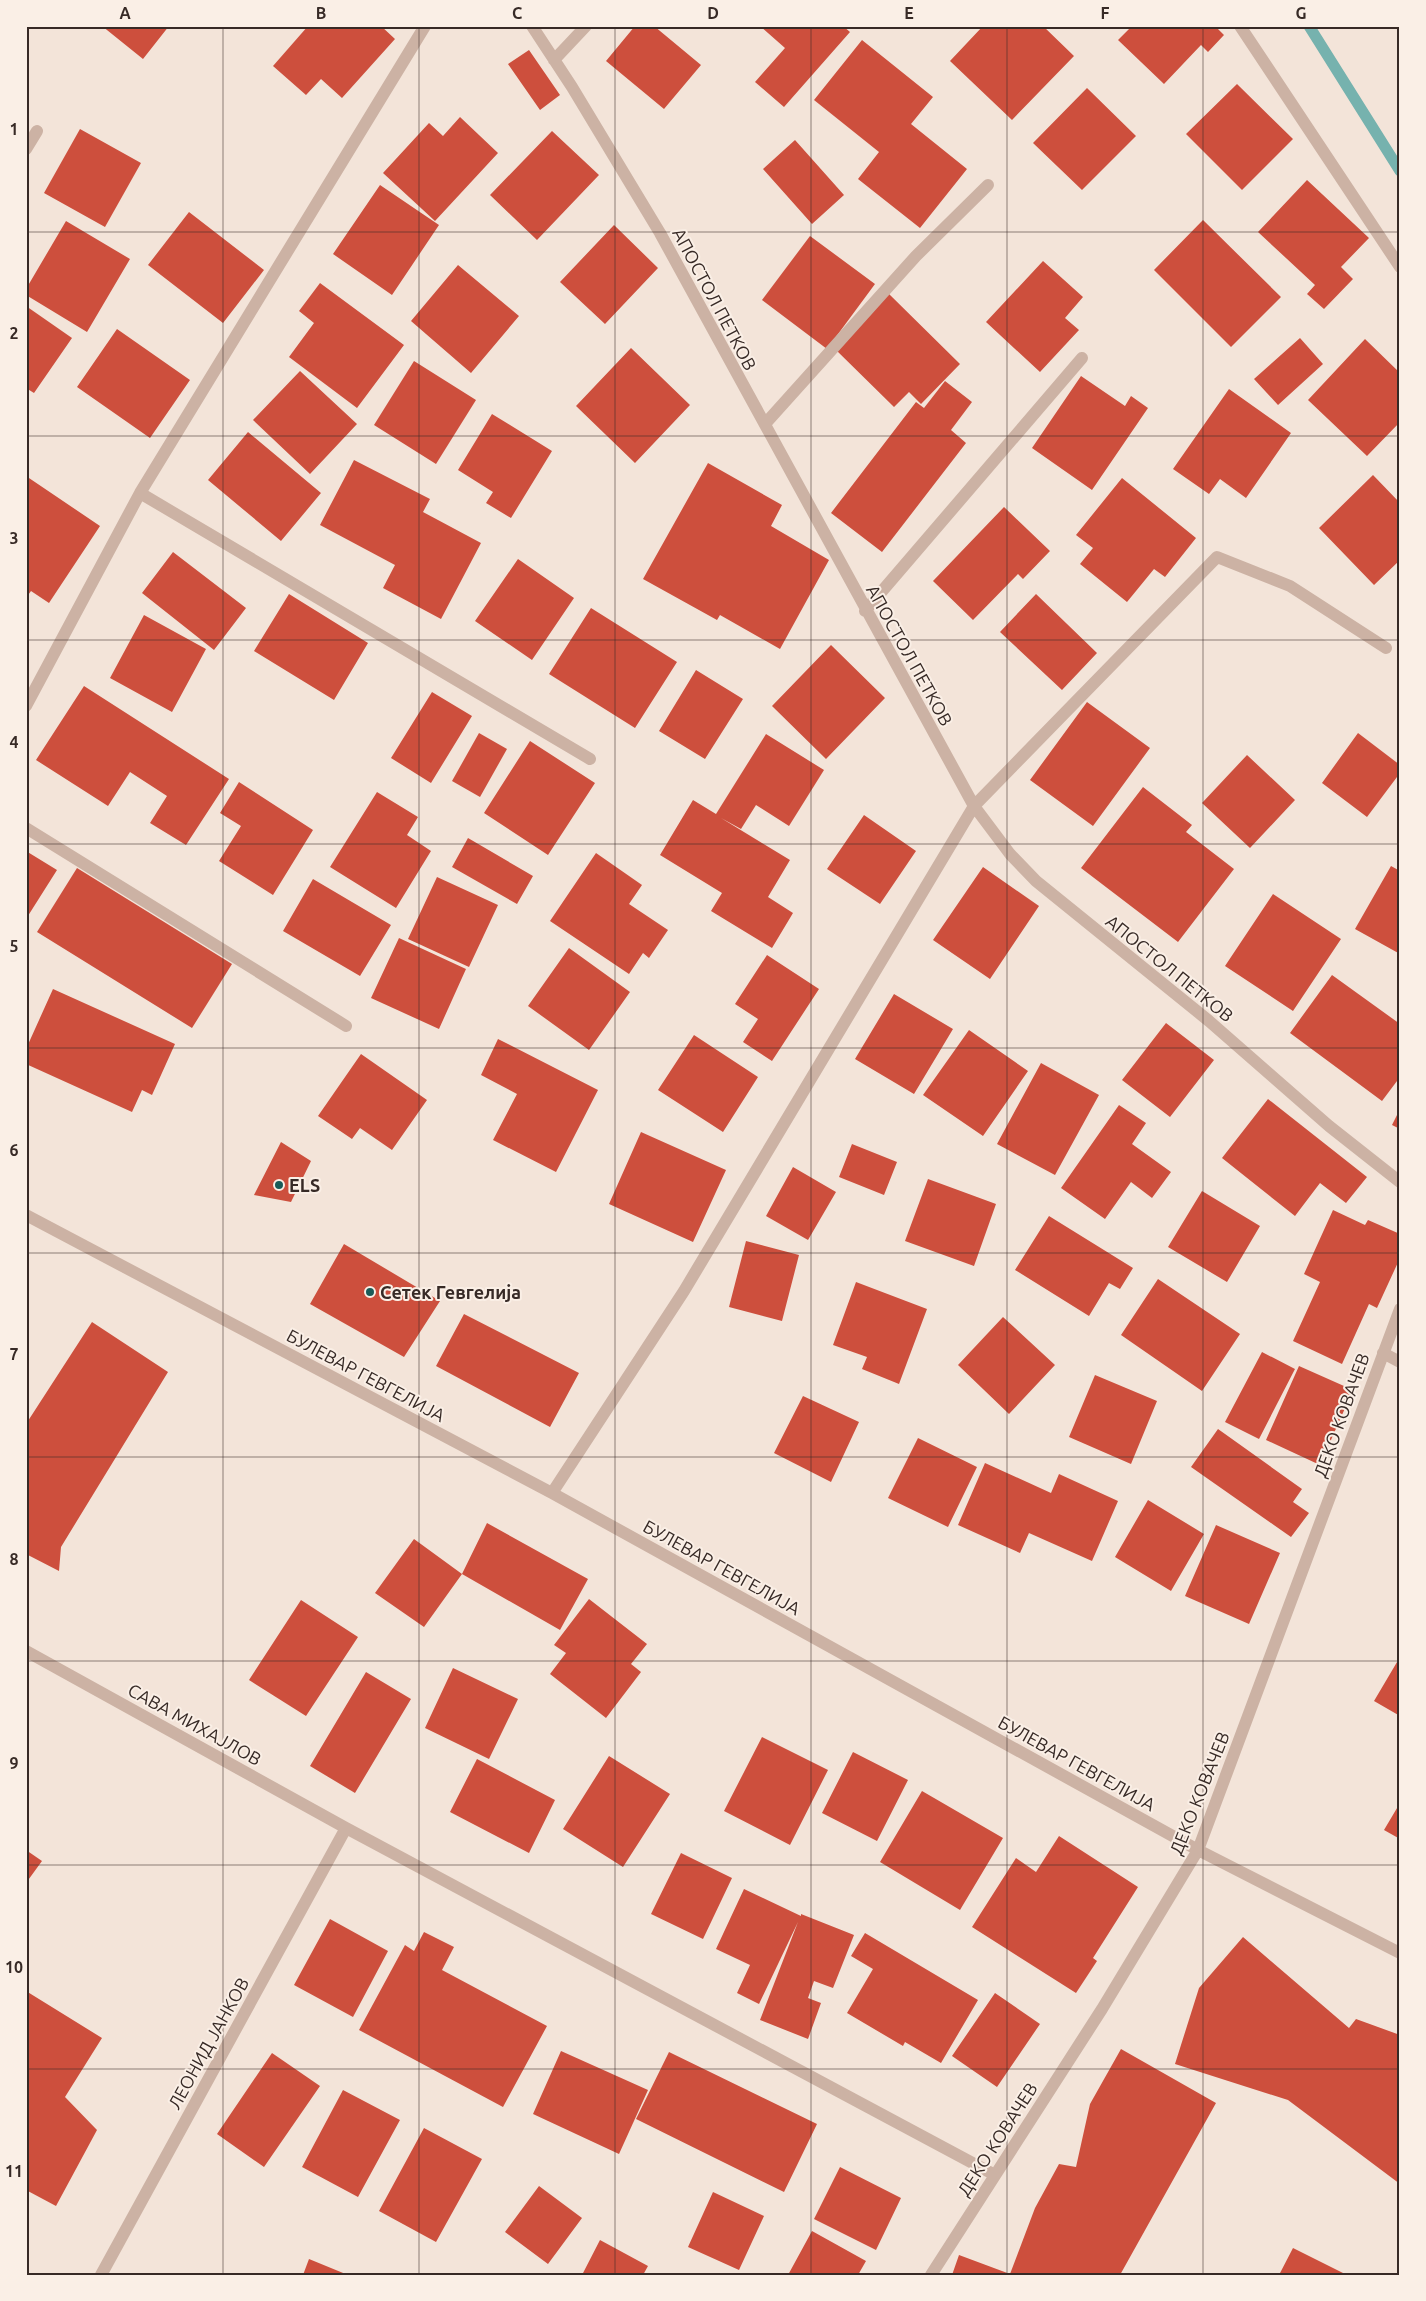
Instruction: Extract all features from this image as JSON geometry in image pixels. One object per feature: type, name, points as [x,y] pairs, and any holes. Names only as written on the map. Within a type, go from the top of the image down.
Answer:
[{"type":"street","points":[[26,706],[140,493],[425,26]]},
{"type":"street","name":"АПОСТОЛ ПЕТКОВ","points":[[532,26],[660,233],[865,611],[974,806],[1010,854],[1036,881],[1210,1021],[1329,1126],[1400,1182]]},
{"type":"street","points":[[554,60],[586,26]]},
{"type":"street","points":[[1240,26],[1400,267]]},
{"type":"street","points":[[26,149],[37,131]]},
{"type":"street","points":[[765,424],[916,256],[988,185]]},
{"type":"street","points":[[865,611],[1082,358]]},
{"type":"street","points":[[140,493],[590,759]]},
{"type":"street","points":[[552,1493],[684,1291],[974,806],[1217,557],[1290,586],[1386,648]]},
{"type":"street","points":[[26,828],[346,1026]]},
{"type":"street","name":"БУЛЕВАР ГЕВГЕЛИЈА","points":[[26,1215],[552,1493],[1198,1850],[1400,1953]]},
{"type":"street","name":"ДЕКО КОВАЧЕВ","points":[[931,2275],[1102,2009],[1198,1850],[1400,1310]]},
{"type":"street","points":[[1383,1353],[1400,1362]]},
{"type":"street","name":"САВА МИХАЈЛОВ","points":[[26,1651],[346,1828],[994,2175]]},
{"type":"street","name":"ЛЕОНИД ЈАНКОВ","points":[[105,2274],[346,1828]]},
{"type":"building","points":[[102,26],[169,26],[143,59]]},
{"type":"building","points":[[308,26],[381,26],[395,39],[342,98],[321,79],[306,95],[273,66]]},
{"type":"building","points":[[635,26],[654,26],[701,65],[664,109],[606,61]]},
{"type":"building","points":[[760,26],[843,26],[850,32],[784,107],[755,82],[785,48]]},
{"type":"building","points":[[983,26],[1043,26],[1074,56],[1012,120],[950,61]]},
{"type":"building","points":[[1132,26],[1215,26],[1224,35],[1208,52],[1201,45],[1164,84],[1118,40]]},
{"type":"building","points":[[862,40],[933,97],[911,124],[967,169],[920,228],[858,179],[879,152],[814,100]]},
{"type":"building","points":[[529,50],[560,95],[540,110],[508,64]]},
{"type":"building","points":[[1237,84],[1293,139],[1242,190],[1186,134]]},
{"type":"building","points":[[1087,88],[1136,136],[1082,190],[1033,143]]},
{"type":"building","points":[[460,117],[498,153],[435,221],[383,173],[429,123],[443,136]]},
{"type":"building","points":[[80,129],[141,163],[105,227],[44,193]]},
{"type":"building","points":[[552,131],[599,175],[537,240],[490,195]]},
{"type":"building","points":[[795,140],[844,195],[812,224],[763,169]]},
{"type":"building","points":[[1307,180],[1369,238],[1341,267],[1353,279],[1324,309],[1307,294],[1315,285],[1258,232]]},
{"type":"building","points":[[380,185],[439,225],[392,295],[333,254]]},
{"type":"building","points":[[189,212],[264,270],[223,323],[148,265]]},
{"type":"building","points":[[1203,220],[1281,297],[1231,347],[1154,270]]},
{"type":"building","points":[[66,221],[130,259],[87,332],[26,295],[26,289]]},
{"type":"building","points":[[614,225],[658,268],[605,324],[560,282]]},
{"type":"building","points":[[810,236],[875,284],[827,349],[762,300]]},
{"type":"building","points":[[1043,261],[1083,297],[1065,318],[1079,330],[1040,372],[986,322]]},
{"type":"building","points":[[458,265],[519,316],[471,373],[411,321]]},
{"type":"building","points":[[320,283],[404,345],[357,408],[289,357],[314,323],[299,311]]},
{"type":"building","points":[[888,293],[960,364],[921,404],[909,392],[894,407],[835,349]]},
{"type":"building","points":[[26,306],[72,338],[34,393],[26,388]]},
{"type":"building","points":[[117,329],[190,380],[150,438],[77,387]]},
{"type":"building","points":[[1300,338],[1323,364],[1278,405],[1254,379]]},
{"type":"building","points":[[1365,339],[1400,373],[1400,422],[1367,456],[1308,400]]},
{"type":"building","points":[[631,348],[690,405],[635,463],[576,406]]},
{"type":"building","points":[[414,361],[476,400],[436,464],[374,425]]},
{"type":"building","points":[[300,371],[357,424],[310,474],[253,420]]},
{"type":"building","points":[[1081,376],[1125,406],[1131,396],[1148,408],[1092,490],[1032,448]]},
{"type":"building","points":[[945,381],[972,402],[951,430],[966,443],[882,552],[831,513],[916,402],[924,408]]},
{"type":"building","points":[[1229,389],[1291,433],[1246,498],[1220,479],[1209,494],[1173,469]]},
{"type":"building","points":[[492,414],[552,451],[511,518],[486,503],[493,492],[458,470]]},
{"type":"building","points":[[248,432],[321,493],[281,541],[208,480]]},
{"type":"building","points":[[354,460],[430,499],[423,512],[481,543],[441,619],[383,588],[395,565],[320,525]]},
{"type":"building","points":[[708,463],[782,505],[771,526],[829,560],[780,649],[720,615],[717,620],[643,579]]},
{"type":"building","points":[[1373,475],[1400,503],[1400,560],[1374,585],[1319,528]]},
{"type":"building","points":[[26,476],[100,526],[49,603],[31,591],[26,598]]},
{"type":"building","points":[[1122,478],[1196,538],[1165,577],[1154,569],[1127,602],[1080,564],[1093,548],[1076,535]]},
{"type":"building","points":[[1004,507],[1050,551],[1023,579],[1018,574],[973,620],[933,581]]},
{"type":"building","points":[[173,552],[246,608],[214,650],[142,593]]},
{"type":"building","points":[[518,559],[574,598],[532,660],[475,621]]},
{"type":"building","points":[[289,594],[368,643],[334,700],[254,651]]},
{"type":"building","points":[[1036,594],[1097,653],[1062,690],[1000,632]]},
{"type":"building","points":[[591,608],[677,662],[635,728],[549,674]]},
{"type":"building","points":[[144,615],[206,649],[172,712],[110,678]]},
{"type":"building","points":[[831,645],[885,698],[826,759],[772,706]]},
{"type":"building","points":[[696,670],[743,699],[705,759],[659,731]]},
{"type":"building","points":[[84,686],[229,779],[186,845],[150,823],[167,796],[130,772],[108,806],[36,760]]},
{"type":"building","points":[[432,692],[472,716],[431,783],[391,758]]},
{"type":"building","points":[[1087,702],[1150,748],[1093,826],[1030,780]]},
{"type":"building","points":[[479,733],[507,749],[480,797],[452,781]]},
{"type":"building","points":[[1358,733],[1400,765],[1400,773],[1367,817],[1322,783]]},
{"type":"building","points":[[766,734],[824,770],[789,826],[756,805],[741,829],[721,818],[790,860],[768,897],[793,913],[772,948],[711,911],[722,893],[660,855],[693,800],[716,814]]},
{"type":"building","points":[[530,741],[595,783],[548,855],[484,813]]},
{"type":"building","points":[[1247,755],[1295,800],[1250,848],[1202,803]]},
{"type":"building","points":[[239,782],[313,830],[273,895],[219,861],[241,826],[220,813]]},
{"type":"building","points":[[1143,787],[1192,825],[1186,832],[1234,869],[1178,942],[1081,868]]},
{"type":"building","points":[[377,792],[418,817],[407,835],[431,851],[396,908],[330,867]]},
{"type":"building","points":[[864,815],[916,851],[880,904],[827,869]]},
{"type":"building","points":[[468,838],[533,876],[517,904],[452,867]]},
{"type":"building","points":[[26,851],[57,870],[26,919]]},
{"type":"building","points":[[596,853],[642,885],[629,904],[668,930],[649,958],[643,953],[629,974],[550,921]]},
{"type":"building","points":[[1391,866],[1400,871],[1400,954],[1355,929]]},
{"type":"building","points":[[983,867],[1039,906],[990,979],[933,940]]},
{"type":"building","points":[[77,868],[232,964],[192,1028],[37,932]]},
{"type":"building","points":[[437,877],[498,905],[469,967],[408,939]]},
{"type":"building","points":[[313,879],[391,925],[360,976],[283,931]]},
{"type":"building","points":[[1273,894],[1341,939],[1293,1011],[1225,966]]},
{"type":"building","points":[[399,938],[466,969],[439,1029],[371,998]]},
{"type":"building","points":[[569,948],[630,992],[589,1050],[528,1006]]},
{"type":"building","points":[[767,955],[819,989],[772,1061],[743,1042],[758,1019],[735,1004]]},
{"type":"building","points":[[1332,975],[1400,1024],[1400,1077],[1382,1101],[1290,1033]]},
{"type":"building","points":[[53,989],[175,1044],[152,1095],[142,1090],[132,1112],[26,1064],[26,1049]]},
{"type":"building","points":[[894,994],[953,1029],[914,1094],[855,1059]]},
{"type":"building","points":[[1166,1023],[1214,1060],[1170,1117],[1122,1080]]},
{"type":"building","points":[[969,1030],[1028,1071],[983,1136],[923,1095]]},
{"type":"building","points":[[694,1035],[758,1077],[723,1132],[658,1090]]},
{"type":"building","points":[[498,1039],[598,1090],[556,1172],[493,1140],[517,1094],[481,1075]]},
{"type":"building","points":[[361,1054],[427,1100],[392,1150],[360,1128],[352,1139],[318,1116]]},
{"type":"building","points":[[1041,1063],[1099,1095],[1055,1175],[997,1144]]},
{"type":"building","points":[[1268,1099],[1367,1177],[1346,1203],[1320,1183],[1295,1216],[1222,1158]]},
{"type":"building","points":[[1119,1105],[1146,1123],[1132,1144],[1171,1172],[1152,1198],[1131,1182],[1105,1219],[1061,1188]]},
{"type":"building","points":[[1400,1109],[1400,1129],[1392,1125]]},
{"type":"building","points":[[641,1132],[726,1170],[693,1242],[609,1204]]},
{"type":"building","points":[[281,1142],[311,1161],[291,1202],[254,1195]]},
{"type":"building","points":[[852,1144],[897,1162],[884,1195],[839,1177]]},
{"type":"building","points":[[793,1167],[836,1192],[808,1240],[766,1216]]},
{"type":"building","points":[[928,1179],[996,1204],[974,1266],[905,1241]]},
{"type":"building","points":[[1202,1191],[1260,1226],[1227,1282],[1168,1247]]},
{"type":"building","points":[[1333,1210],[1365,1225],[1368,1220],[1400,1234],[1400,1258],[1377,1308],[1369,1304],[1342,1364],[1293,1341],[1320,1282],[1304,1274]]},
{"type":"building","points":[[1049,1216],[1133,1268],[1120,1289],[1109,1283],[1089,1316],[1015,1270]]},
{"type":"building","points":[[746,1241],[799,1255],[782,1321],[729,1307]]},
{"type":"building","points":[[344,1244],[440,1301],[404,1357],[310,1304]]},
{"type":"building","points":[[1158,1279],[1240,1334],[1202,1391],[1121,1335]]},
{"type":"building","points":[[856,1282],[927,1309],[899,1384],[862,1369],[867,1357],[833,1345]]},
{"type":"building","points":[[464,1314],[579,1373],[550,1427],[436,1366]]},
{"type":"building","points":[[1003,1317],[1055,1365],[1009,1414],[958,1365]]},
{"type":"building","points":[[92,1322],[168,1372],[61,1547],[59,1571],[26,1554],[26,1424]]},
{"type":"building","points":[[1262,1352],[1295,1369],[1259,1439],[1225,1422]]},
{"type":"building","points":[[1299,1366],[1353,1390],[1320,1465],[1266,1440]]},
{"type":"building","points":[[1095,1375],[1157,1401],[1131,1464],[1069,1437]]},
{"type":"building","points":[[803,1396],[859,1422],[831,1482],[774,1453]]},
{"type":"building","points":[[1218,1429],[1302,1489],[1293,1502],[1309,1513],[1291,1537],[1191,1467]]},
{"type":"building","points":[[918,1438],[977,1467],[948,1527],[888,1498]]},
{"type":"building","points":[[985,1463],[1051,1493],[1059,1474],[1118,1501],[1092,1561],[1029,1533],[1020,1553],[958,1525]]},
{"type":"building","points":[[1148,1500],[1204,1534],[1171,1591],[1115,1557]]},
{"type":"building","points":[[487,1523],[588,1579],[560,1630],[462,1574]]},
{"type":"building","points":[[1216,1525],[1280,1553],[1249,1624],[1185,1596]]},
{"type":"building","points":[[414,1539],[462,1574],[424,1627],[375,1593]]},
{"type":"building","points":[[589,1599],[647,1644],[631,1664],[641,1672],[606,1718],[550,1674],[566,1653],[554,1645]]},
{"type":"building","points":[[301,1600],[358,1637],[306,1716],[249,1680]]},
{"type":"building","points":[[1400,1657],[1400,1716],[1374,1701]]},
{"type":"building","points":[[453,1668],[518,1699],[489,1759],[425,1728]]},
{"type":"building","points":[[366,1672],[411,1699],[355,1793],[310,1766]]},
{"type":"building","points":[[762,1737],[828,1770],[790,1845],[724,1811]]},
{"type":"building","points":[[853,1752],[908,1780],[877,1841],[822,1813]]},
{"type":"building","points":[[609,1756],[670,1794],[623,1867],[563,1829]]},
{"type":"building","points":[[477,1759],[555,1800],[529,1853],[450,1812]]},
{"type":"building","points":[[922,1791],[1003,1838],[960,1910],[880,1862]]},
{"type":"building","points":[[1400,1803],[1400,1839],[1384,1830]]},
{"type":"building","points":[[1059,1836],[1138,1887],[1093,1958],[1097,1961],[1076,1993],[972,1927],[1016,1858],[1036,1872]]},
{"type":"building","points":[[26,1850],[42,1861],[26,1883]]},
{"type":"building","points":[[681,1853],[732,1878],[703,1939],[651,1914]]},
{"type":"building","points":[[744,1889],[801,1916],[801,1914],[854,1935],[833,1988],[814,1981],[808,1998],[821,2003],[808,2039],[760,2020],[798,1922],[759,2004],[737,1993],[750,1965],[716,1949]]},
{"type":"building","points":[[330,1919],[388,1951],[353,2017],[294,1985]]},
{"type":"building","points":[[424,1932],[454,1947],[442,1970],[547,2026],[503,2107],[359,2030],[405,1945],[414,1951]]},
{"type":"building","points":[[865,1933],[978,2000],[941,2063],[905,2042],[903,2046],[847,2013],[873,1969],[851,1956]]},
{"type":"building","points":[[1243,1937],[1349,2028],[1356,2019],[1400,2035],[1400,2184],[1288,2100],[1175,2064],[1199,1988]]},
{"type":"building","points":[[26,1991],[102,2038],[65,2097],[97,2130],[56,2206],[26,2190]]},
{"type":"building","points":[[995,1993],[1040,2024],[997,2087],[952,2056]]},
{"type":"building","points":[[1121,2049],[1216,2103],[1120,2275],[952,2275],[959,2255],[1010,2274],[1035,2208],[1059,2164],[1076,2167],[1090,2104]]},
{"type":"building","points":[[561,2051],[648,2090],[619,2154],[533,2114]]},
{"type":"building","points":[[669,2052],[817,2124],[784,2192],[636,2119]]},
{"type":"building","points":[[272,2053],[320,2086],[264,2167],[217,2134]]},
{"type":"building","points":[[343,2090],[400,2120],[358,2197],[302,2167]]},
{"type":"building","points":[[424,2128],[482,2159],[436,2242],[379,2211]]},
{"type":"building","points":[[840,2167],[901,2198],[876,2250],[814,2219]]},
{"type":"building","points":[[539,2186],[582,2218],[548,2264],[505,2232]]},
{"type":"building","points":[[713,2192],[764,2216],[739,2270],[688,2247]]},
{"type":"building","points":[[812,2231],[866,2261],[858,2275],[788,2275]]},
{"type":"building","points":[[600,2240],[648,2266],[643,2275],[582,2275]]},
{"type":"building","points":[[1293,2248],[1347,2275],[1279,2275]]},
{"type":"building","points":[[309,2259],[348,2275],[303,2275]]},
{"type":"waterway","points":[[1309,26],[1400,171]]},
{"type":"place","name":"ELS","points":[[279,1185]]},
{"type":"place","name":"Сетек Гевгелија","points":[[370,1292]]}]
